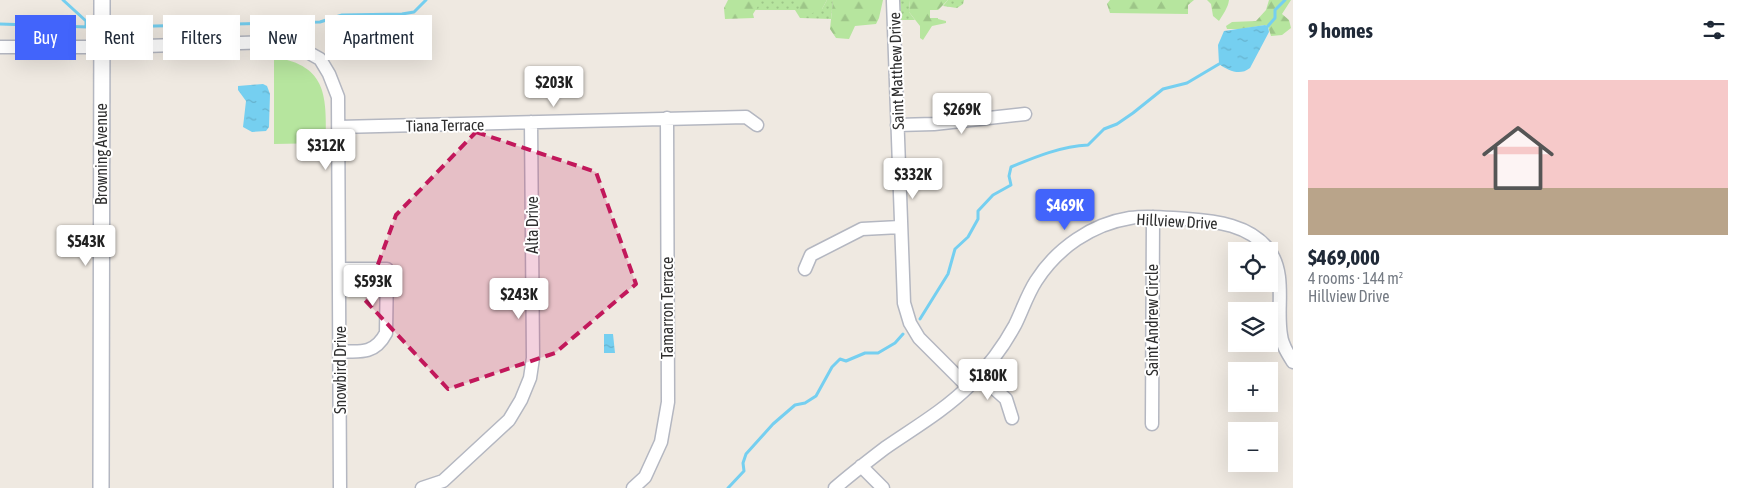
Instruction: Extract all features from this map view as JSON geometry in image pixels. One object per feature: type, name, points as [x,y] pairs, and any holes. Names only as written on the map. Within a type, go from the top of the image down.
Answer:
[{"type":"street","name":"Browning Avenue","points":[[102,0],[102,15]]},
{"type":"street","name":"Saint Matthew Drive","points":[[893,2],[904,303],[910,323],[919,338],[968,387]]},
{"type":"street","name":"Snowbird Drive","points":[[153,46],[276,42],[302,49],[320,59],[330,74],[338,97],[339,127],[340,488]]},
{"type":"street","name":"Snowbird Drive","points":[[0,47],[86,47]]},
{"type":"street","name":"Browning Avenue","points":[[101,488],[102,60]]},
{"type":"street","points":[[897,125],[934,124],[1025,114]]},
{"type":"street","name":"Tiana Terrace","points":[[339,127],[746,117],[757,126]]},
{"type":"street","name":"Tamarron Terrace","points":[[633,488],[645,476],[660,442],[668,402],[666,118]]},
{"type":"street","name":"Alta Drive","points":[[422,488],[443,481],[509,420],[521,400],[530,378],[533,358],[531,122]]},
{"type":"street","name":"Hillview Drive","points":[[835,488],[861,466],[932,417],[968,387],[998,352],[1014,326],[1036,281],[1047,266],[1067,246],[1087,233],[1108,223],[1131,218],[1153,217],[1216,221],[1233,226],[1251,235],[1269,251],[1276,268],[1280,288],[1280,335],[1287,353],[1293,362]]},
{"type":"street","name":"Saint Andrew Circle","points":[[1152,424],[1153,217]]},
{"type":"street","points":[[805,269],[810,255],[847,235],[862,229],[900,227]]},
{"type":"street","points":[[340,269],[387,269],[386,334],[381,343],[371,350],[363,352],[340,351]]},
{"type":"street","points":[[980,375],[1006,399],[1012,418]]},
{"type":"street","points":[[861,466],[883,488]]},
{"type":"highlighted area","points":[[476,132],[596,172],[636,284],[555,353],[448,389],[365,300],[396,215]]},
{"type":"green space","points":[[728,0],[757,0],[758,6],[753,14],[754,18],[725,19],[724,8]]},
{"type":"green space","points":[[757,0],[801,0],[799,1],[801,9],[822,9],[827,0],[833,0],[831,19],[800,18],[795,10],[755,10]]},
{"type":"green space","points":[[798,0],[827,0],[822,9],[806,16],[801,15]]},
{"type":"green space","points":[[833,0],[883,0],[876,24],[855,26],[849,39],[836,38],[830,29]]},
{"type":"green space","points":[[900,0],[910,0],[909,12],[915,20],[901,20]]},
{"type":"green space","points":[[910,0],[948,0],[938,10],[930,10],[930,18],[938,18],[946,21],[946,23],[932,26],[923,40],[920,38],[920,26],[909,12]]},
{"type":"green space","points":[[948,0],[964,0],[963,4],[957,8],[943,6]]},
{"type":"green space","points":[[1110,0],[1194,0],[1188,5],[1188,14],[1110,13],[1107,4]]},
{"type":"green space","points":[[1207,0],[1229,0],[1219,21],[1213,16],[1211,4]]},
{"type":"green space","points":[[1269,0],[1291,0],[1282,14],[1289,20],[1291,28],[1282,35],[1271,36],[1268,26],[1265,25],[1227,29],[1226,26],[1232,22],[1256,21],[1266,10]]},
{"type":"green space","points":[[274,60],[288,60],[305,68],[315,76],[321,86],[326,112],[326,143],[274,144]]},
{"type":"water","points":[[1268,26],[1269,32],[1250,68],[1242,72],[1234,72],[1219,64],[1218,45],[1224,31]]},
{"type":"water","points":[[263,84],[267,86],[270,94],[269,127],[266,131],[252,132],[243,127],[246,101],[238,90],[238,86]]},
{"type":"water","points":[[604,334],[613,334],[615,353],[604,353]]},
{"type":"waterway","points":[[63,0],[86,21]]},
{"type":"waterway","points":[[153,26],[320,22],[342,15],[414,12],[426,0]]},
{"type":"waterway","points":[[1268,26],[1275,18],[1275,10],[1285,0]]},
{"type":"waterway","points":[[0,24],[86,27]]},
{"type":"waterway","points":[[920,319],[948,274],[955,249],[968,237],[978,219],[978,211],[993,195],[1011,185],[1009,176],[1011,167],[1059,150],[1088,145],[1104,129],[1117,124],[1163,89],[1187,83],[1219,64]]},
{"type":"waterway","points":[[728,488],[744,471],[743,463],[746,454],[773,424],[795,405],[805,403],[816,396],[832,367],[840,359],[846,361],[865,353],[878,353],[895,343],[903,334]]}]
